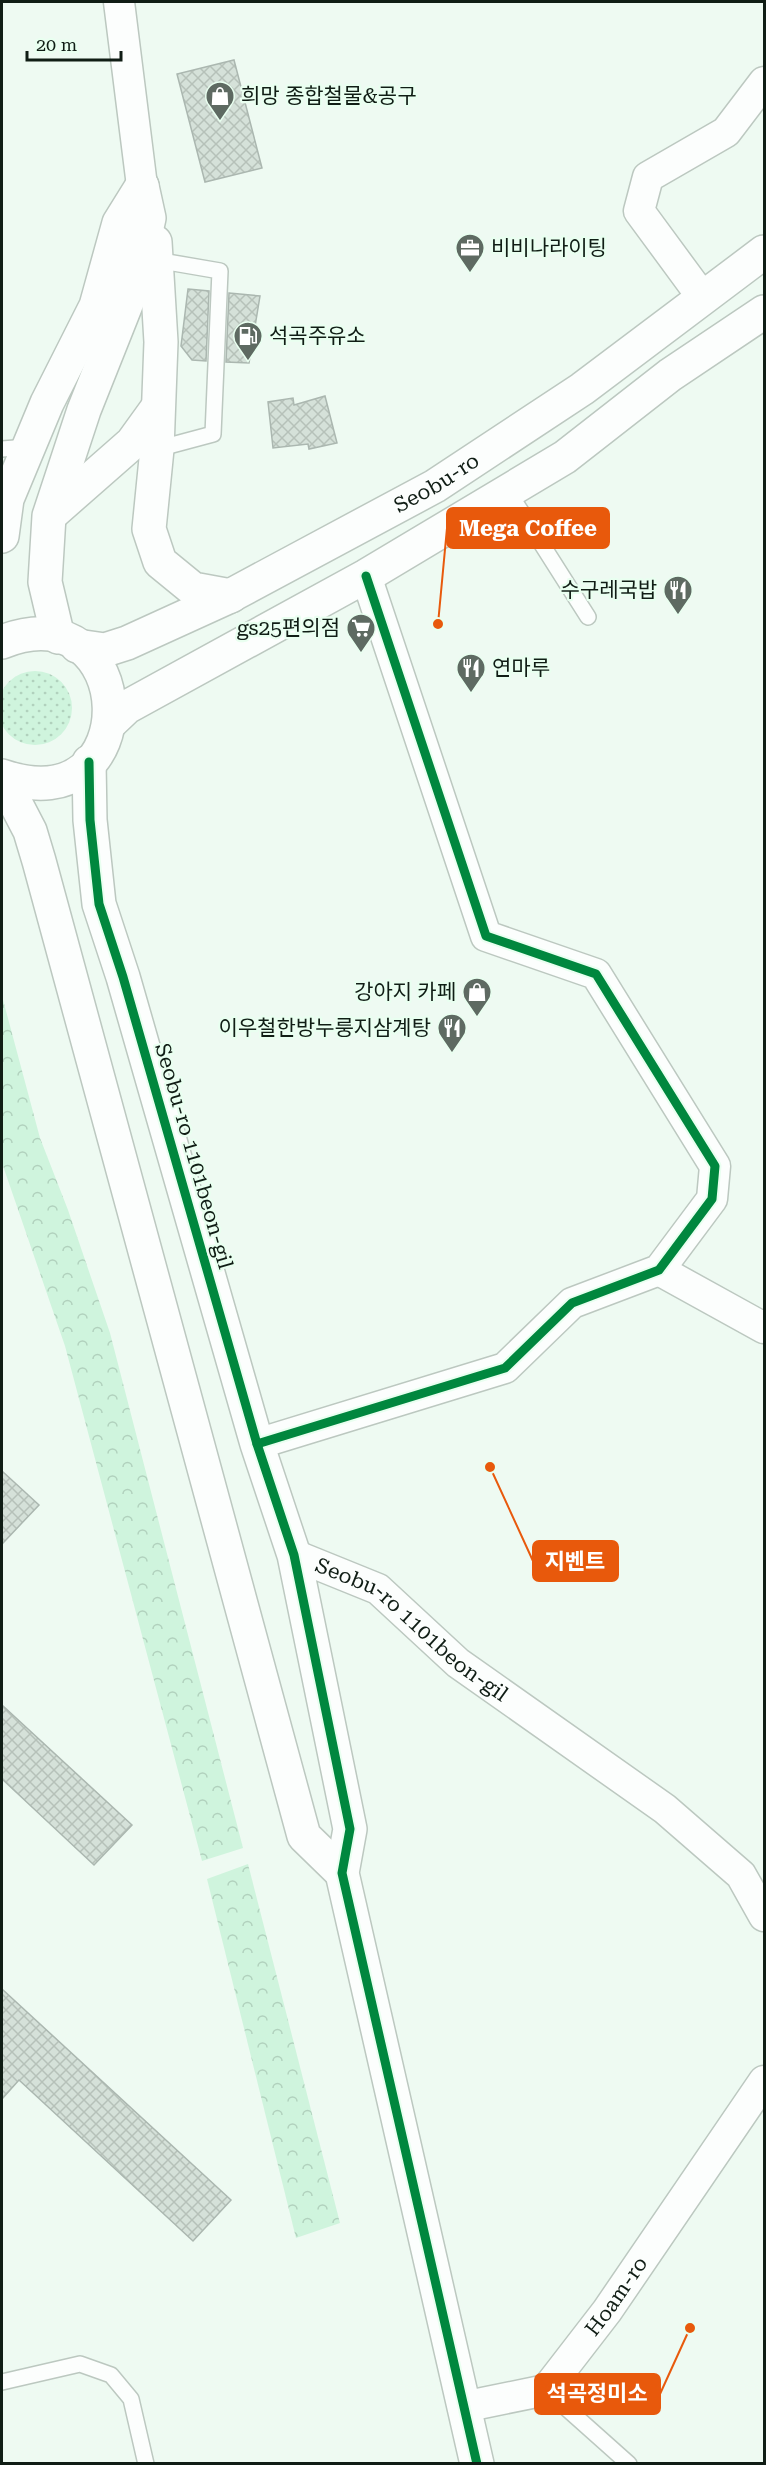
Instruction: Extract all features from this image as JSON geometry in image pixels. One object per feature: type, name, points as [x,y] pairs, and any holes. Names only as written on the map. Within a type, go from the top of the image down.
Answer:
[{"type":"street","points":[[119,2],[142,186],[156,260],[161,342],[157,449],[149,529],[160,562],[193,589],[231,596]]},
{"type":"street","points":[[703,298],[639,211],[648,177],[726,132],[765,82]]},
{"type":"street","points":[[2,536],[15,448],[47,403],[96,306],[119,223],[142,186]]},
{"type":"street","points":[[2,777],[21,783],[42,784],[63,779],[81,770],[106,737],[110,696],[104,676],[92,659],[68,641],[45,582],[49,516],[84,410],[135,282],[149,218]]},
{"type":"street","name":"Seobu-ro","points":[[2,642],[18,636],[38,634],[105,650],[127,643],[231,596],[435,486],[582,389],[765,252]]},
{"type":"street","points":[[109,724],[128,707],[366,576],[565,457],[670,375],[765,312]]},
{"type":"street","points":[[49,516],[132,443],[158,407]]},
{"type":"street","points":[[257,1444],[505,1368],[572,1303],[659,1270],[712,1199],[715,1166],[596,974],[486,936],[366,576]]},
{"type":"street","name":"Seobu-ro 1101beon-gil","points":[[89,762],[90,820],[99,904],[133,1010],[257,1444],[294,1555],[378,1589],[458,1663],[665,1809],[741,1875],[765,1916]]},
{"type":"street","points":[[2,777],[30,831],[39,861],[304,1836],[342,1873]]},
{"type":"street","points":[[659,1270],[765,1328]]},
{"type":"street","points":[[294,1555],[350,1829],[342,1873],[477,2463]]},
{"type":"street","name":"Hoam-ro","points":[[546,2390],[607,2311],[765,2081]]},
{"type":"street","points":[[463,2408],[546,2390]]},
{"type":"lane","points":[[156,260],[220,271],[213,434],[157,449]]},
{"type":"lane","points":[[508,491],[588,617]]},
{"type":"lane","points":[[2,2382],[80,2364],[111,2375],[131,2398],[146,2463]]},
{"type":"lane","points":[[546,2390],[629,2463]]},
{"type":"green space","points":[[35,671],[49,674],[61,682],[69,694],[72,708],[69,722],[61,734],[49,742],[35,745],[21,742],[9,734],[1,722],[-2,708],[1,694],[9,682],[21,674]]},
{"type":"green space","points":[[2,996],[40,1138],[68,1210],[110,1333],[243,1848],[202,1861],[65,1346],[2,1163]]},
{"type":"green space","points":[[248,1864],[340,2223],[296,2238],[207,1879]]},
{"type":"building","name":"희망 종합철물&공구","points":[[234,60],[262,168],[205,182],[177,74]]},
{"type":"building","points":[[188,289],[209,291],[206,361],[192,360],[181,346]]},
{"type":"building","points":[[229,293],[260,296],[249,363],[226,362]]},
{"type":"building","points":[[325,396],[337,443],[309,449],[308,444],[273,448],[268,402],[293,398],[294,405]]},
{"type":"building","points":[[2,1471],[39,1505],[2,1544]]},
{"type":"building","points":[[2,1705],[132,1825],[94,1865],[2,1779]]},
{"type":"building","points":[[2,1989],[231,2200],[193,2241],[19,2080],[2,2099]]},
{"type":"cycle path","points":[[257,1444],[505,1368],[572,1303],[659,1270],[712,1199],[715,1166],[596,974],[486,936],[366,576]]},
{"type":"cycle path","points":[[89,762],[90,820],[99,904],[123,977],[257,1444],[294,1555],[350,1829],[342,1873],[477,2464]]},
{"type":"place","name":"희망 종합철물&공구","points":[[220,122]]},
{"type":"place","name":"비비나라이팅","points":[[470,274]]},
{"type":"place","name":"석곡주유소","points":[[248,362]]},
{"type":"place","name":"수구레국밥","points":[[678,616]]},
{"type":"place","name":"Mega Coffee","points":[[438,624]]},
{"type":"place","name":"gs25편의점","points":[[361,654]]},
{"type":"place","name":"연마루","points":[[471,694]]},
{"type":"place","name":"강아지 카페","points":[[477,1018]]},
{"type":"place","name":"이우철한방누룽지삼계탕","points":[[452,1054]]},
{"type":"place","name":"지벤트","points":[[490,1467]]},
{"type":"place","name":"석곡정미소","points":[[690,2328]]}]
